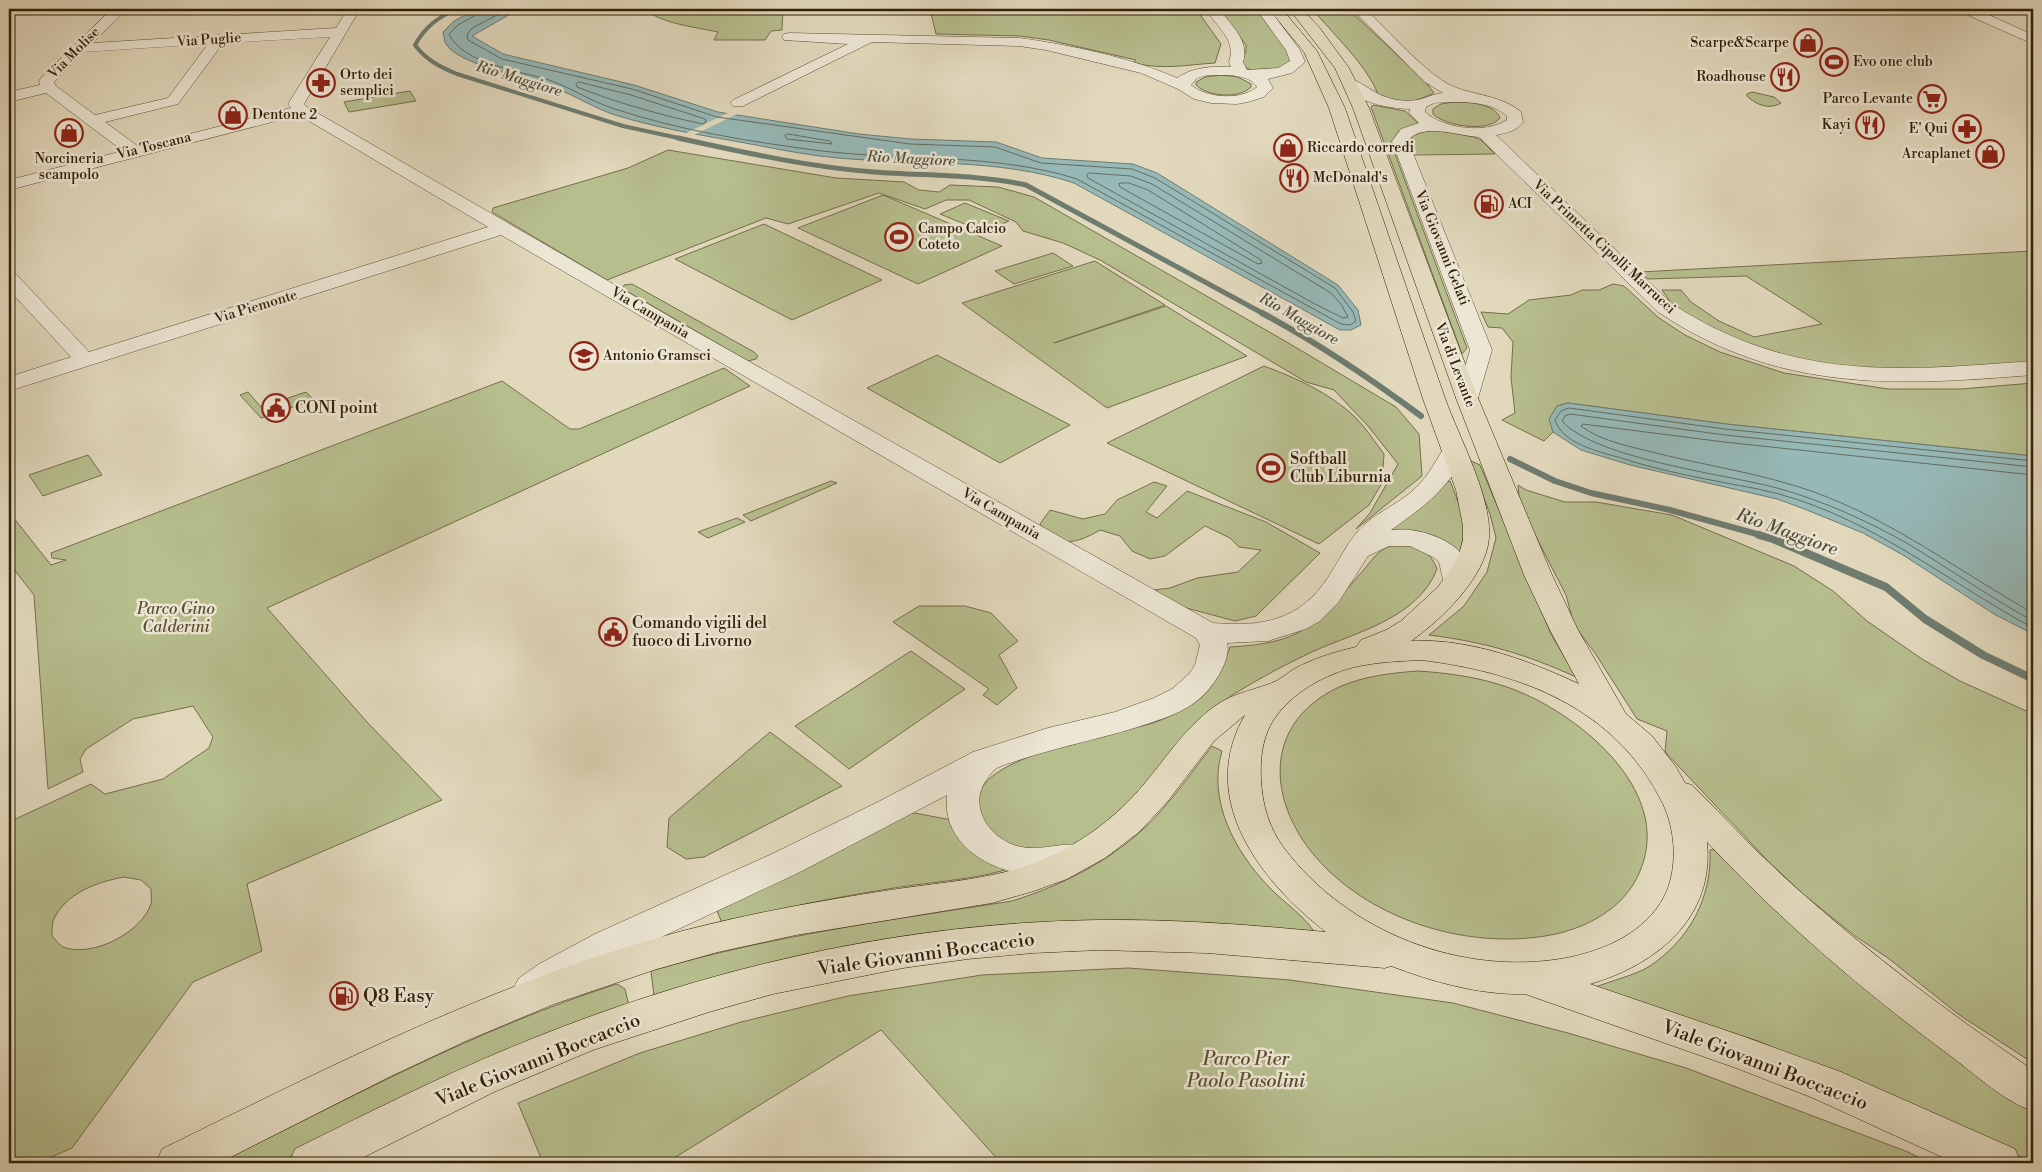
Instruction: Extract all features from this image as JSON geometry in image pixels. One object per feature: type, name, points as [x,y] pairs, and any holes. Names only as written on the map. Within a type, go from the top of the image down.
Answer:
[{"type":"main road","name":"Via di Levante","points":[[1275,9],[1313,56],[1337,108],[1434,401],[1475,513],[1476,531],[1472,552],[1457,579],[1434,607],[1398,636],[1337,661]]},
{"type":"main road","name":"Via di Levante","points":[[1295,9],[1332,53],[1349,82],[1361,108],[1471,407],[1550,603],[1616,723]]},
{"type":"main road","name":"Viale Giovanni Boccaccio","points":[[1400,955],[1338,921],[1300,890],[1272,856],[1252,822],[1244,787],[1245,755],[1254,726],[1262,713],[1282,691],[1301,677],[1337,661],[1377,652],[1413,650],[1443,652],[1489,660],[1512,666],[1557,685],[1591,704],[1616,723],[1648,753],[1671,786],[1768,884],[1831,939],[1946,1030],[2033,1093]]},
{"type":"main road","name":"Viale Giovanni Boccaccio","points":[[177,1163],[437,1036],[511,1004],[630,962],[698,942],[817,915],[1016,884],[1049,872],[1085,855],[1115,834],[1142,809],[1210,726],[1249,700],[1282,691]]},
{"type":"main road","name":"Viale Giovanni Boccaccio","points":[[310,1163],[498,1071],[582,1037],[722,992],[843,962],[972,945],[1042,938],[1102,935],[1265,942],[1400,955],[1454,970],[1490,976],[1526,978],[1576,972],[1620,958],[1638,947],[1667,922],[1684,891],[1691,856],[1686,821],[1671,786]]},
{"type":"main road","name":"Viale Giovanni Boccaccio","points":[[1526,978],[1742,1053],[1827,1085],[2000,1163]]},
{"type":"street","name":"Via Molise","points":[[119,9],[46,81],[49,88],[134,151]]},
{"type":"street","points":[[301,110],[296,104],[354,9]]},
{"type":"street","points":[[1183,86],[1185,78],[1206,72],[1236,58],[1239,53],[1238,44],[1212,9]]},
{"type":"street","points":[[1150,71],[1243,74],[1279,73],[1293,68],[1298,62],[1293,50],[1262,9]]},
{"type":"street","points":[[1358,9],[1430,79],[1446,89],[1468,98]]},
{"type":"street","points":[[1966,9],[2033,40]]},
{"type":"street","name":"Via Puglie","points":[[79,48],[339,32]]},
{"type":"street","points":[[789,37],[1020,42],[1046,46],[1150,71],[1183,86],[1197,95],[1217,99],[1248,98],[1262,92],[1265,88],[1263,82],[1243,74],[1237,68],[1236,58]]},
{"type":"street","points":[[92,120],[173,101],[219,39]]},
{"type":"street","points":[[738,103],[864,40]]},
{"type":"street","points":[[1430,79],[1435,87],[1437,98]]},
{"type":"street","points":[[17,81],[49,88]]},
{"type":"street","name":"Via Giovanni Gelati","points":[[1349,82],[1364,94],[1379,102],[1395,105],[1419,105],[1437,98],[1468,98],[1495,103],[1508,109],[1515,115],[1515,122],[1508,127],[1483,132],[1464,131],[1438,126],[1419,116],[1417,112],[1419,105]]},
{"type":"street","points":[[9,97],[49,88]]},
{"type":"street","name":"Via Toscana","points":[[9,185],[134,151],[301,110]]},
{"type":"street","name":"Via Campania","points":[[301,110],[1207,632]]},
{"type":"street","name":"Via Giovanni Gelati","points":[[1438,126],[1413,129],[1404,134],[1400,140],[1480,350],[1471,407]]},
{"type":"street","name":"Via Primetta Cipolli Marrucci","points":[[1483,132],[1665,308],[1712,335],[1768,356],[1809,366],[1862,374],[1909,376],[2033,368]]},
{"type":"street","name":"Via Piemonte","points":[[9,384],[503,228]]},
{"type":"street","points":[[9,278],[85,360]]},
{"type":"street","points":[[1207,632],[1258,634],[1286,628],[1300,621],[1323,603],[1375,528],[1406,508],[1438,480],[1446,470],[1453,452]]},
{"type":"street","points":[[1356,554],[1382,538],[1410,537],[1446,554],[1452,562],[1457,579]]},
{"type":"street","name":"Viale Giovanni Boccaccio","points":[[511,1004],[570,965],[793,860],[890,811],[984,760],[1048,739],[1120,722],[1176,701],[1195,686],[1207,670],[1214,651],[1214,645],[1207,632]]},
{"type":"street","name":"Viale Giovanni Boccaccio","points":[[984,760],[970,780],[963,800],[965,820],[976,837],[986,847],[997,853],[1019,860],[1048,861],[1085,855]]},
{"type":"green space","points":[[646,9],[783,9],[782,30],[771,31],[765,40],[714,40],[718,32],[690,27],[659,18]]},
{"type":"green space","points":[[930,9],[1196,9],[1221,44],[1215,63],[1174,66],[1145,65],[1133,63],[1136,60],[1049,40],[1020,36],[936,34]]},
{"type":"green space","points":[[1218,9],[1256,9],[1293,59],[1286,69],[1261,72],[1245,67],[1242,62],[1246,45]]},
{"type":"green space","points":[[1312,9],[1348,9],[1425,81],[1434,93],[1418,100],[1406,102],[1378,95],[1374,85],[1359,62]]},
{"type":"green space","points":[[1221,75],[1238,77],[1251,84],[1251,87],[1246,91],[1224,95],[1208,92],[1196,85],[1196,82],[1205,77]]},
{"type":"green space","points":[[410,91],[416,101],[349,112],[344,102]]},
{"type":"green space","points":[[1752,92],[1774,97],[1781,103],[1772,106],[1759,104],[1747,96],[1747,94]]},
{"type":"green space","points":[[1454,102],[1486,106],[1497,113],[1500,118],[1494,123],[1487,125],[1467,126],[1447,122],[1433,114],[1433,109],[1441,104]]},
{"type":"green space","points":[[1373,105],[1405,111],[1419,124],[1399,131],[1391,143],[1467,348],[1462,354],[1371,107]]},
{"type":"green space","points":[[1437,130],[1474,137],[1481,140],[1495,154],[1414,155],[1412,136],[1425,131]]},
{"type":"green space","points":[[668,150],[836,178],[904,182],[919,190],[939,192],[950,185],[998,187],[1034,197],[1396,407],[1419,434],[1422,476],[1356,529],[1370,513],[1398,464],[1368,426],[1334,390],[1306,382],[1100,260],[1063,243],[1023,231],[1016,222],[969,200],[946,200],[925,209],[879,193],[788,224],[766,218],[607,280],[492,212],[493,208],[628,168]]},
{"type":"green space","name":"Campo Calcio Coteto","points":[[883,195],[1002,246],[918,284],[798,228]]},
{"type":"green space","points":[[965,203],[1009,221],[984,232],[940,214]]},
{"type":"green space","points":[[764,224],[882,280],[792,320],[675,259]]},
{"type":"green space","points":[[2033,251],[2033,363],[1922,371],[1841,366],[1789,357],[1748,345],[1694,319],[1671,303],[1662,290],[1681,290],[1691,302],[1719,321],[1754,337],[1822,324],[1746,276],[1648,279],[1640,272]]},
{"type":"green space","name":"Campo Calcio Coteto","points":[[1053,253],[1073,266],[1014,284],[995,271]]},
{"type":"green space","points":[[1095,261],[1165,305],[1054,343],[1166,306],[1247,356],[1107,408],[962,303]]},
{"type":"green space","points":[[632,284],[758,356],[756,359],[748,361],[623,289],[624,285]]},
{"type":"green space","points":[[1613,284],[1624,286],[1659,318],[1685,335],[1720,352],[1784,373],[1888,389],[1961,389],[2033,383],[2033,456],[1726,424],[1568,403],[1557,406],[1550,419],[1553,432],[1544,441],[1502,420],[1515,413],[1511,377],[1513,342],[1502,328],[1488,327],[1481,312],[1508,314],[1529,300],[1571,295],[1582,290],[1599,290]]},
{"type":"green space","points":[[937,355],[1070,425],[1000,463],[867,388]]},
{"type":"green space","name":"Softball Club Liburnia","points":[[1264,366],[1324,393],[1345,408],[1367,430],[1384,454],[1382,483],[1369,505],[1319,544],[1107,443]]},
{"type":"green space","name":"Parco Gino Calderini","points":[[724,368],[750,386],[267,608],[367,722],[442,800],[247,884],[262,951],[193,982],[72,1148],[38,1163],[9,1163],[9,822],[91,784],[105,794],[163,779],[209,748],[213,737],[193,706],[133,719],[86,749],[80,759],[83,772],[48,789],[34,595],[9,563],[9,512],[51,565],[66,560],[52,558],[51,553],[502,381],[570,429],[579,429]],"holes":[[[124,877],[141,880],[151,889],[151,904],[146,915],[126,933],[101,946],[75,950],[63,947],[52,936],[53,921],[58,911],[65,903],[83,890],[103,882]]]},
{"type":"green space","points":[[248,392],[261,407],[306,392],[314,400],[261,418],[240,395]]},
{"type":"green space","points":[[88,455],[102,475],[43,496],[29,475]]},
{"type":"green space","points":[[1469,460],[1480,465],[1551,634],[1576,677],[1522,655],[1487,645],[1429,635],[1464,606],[1487,572],[1496,538],[1490,514]]},
{"type":"green space","points":[[831,481],[837,483],[751,521],[743,515]]},
{"type":"green space","points":[[1450,481],[1461,509],[1465,529],[1460,552],[1389,531],[1446,482]]},
{"type":"green space","points":[[1154,482],[1167,486],[1146,512],[1157,518],[1187,491],[1266,522],[1320,553],[1256,616],[1235,621],[1179,606],[1153,590],[1170,588],[1197,578],[1238,572],[1261,550],[1239,547],[1230,538],[1205,526],[1165,556],[1150,559],[1132,551],[1120,536],[1100,530],[1082,539],[1069,542],[1050,537],[1040,524],[1050,510],[1083,519],[1105,514],[1117,500]]},
{"type":"green space","points":[[1518,485],[1526,490],[1565,502],[1596,502],[1672,515],[1794,566],[1833,591],[1867,621],[1922,659],[1960,681],[2033,714],[2033,1063],[1958,1014],[1803,894],[1767,860],[1665,752],[1667,731],[1637,719],[1595,653],[1574,625],[1566,595],[1531,527],[1519,497]]},
{"type":"green space","points":[[737,518],[745,522],[708,538],[698,532]]},
{"type":"green space","points":[[1397,544],[1411,546],[1427,553],[1437,569],[1428,586],[1416,600],[1385,621],[1293,661],[1234,694],[1193,728],[1124,809],[1082,841],[1058,850],[1034,853],[1019,850],[994,840],[982,819],[978,801],[979,795],[988,781],[1005,768],[1028,757],[1055,748],[1153,723],[1191,705],[1205,694],[1216,680],[1230,647],[1274,641],[1305,629],[1330,607],[1376,555],[1384,549]]},
{"type":"green space","points":[[919,606],[965,606],[991,613],[1018,641],[999,655],[1017,688],[997,705],[983,695],[989,689],[893,622]]},
{"type":"green space","points":[[911,651],[965,689],[849,769],[795,726]]},
{"type":"green space","points":[[1418,671],[1474,678],[1507,687],[1533,698],[1561,714],[1588,734],[1612,757],[1631,783],[1643,811],[1647,840],[1640,871],[1633,884],[1614,907],[1602,916],[1574,929],[1545,936],[1516,939],[1457,934],[1428,927],[1400,917],[1374,904],[1349,888],[1327,869],[1307,847],[1293,822],[1283,797],[1280,772],[1283,747],[1294,724],[1312,704],[1339,687],[1358,680]]},
{"type":"green space","points":[[770,732],[842,786],[704,857],[686,859],[667,847],[669,818]]},
{"type":"green space","points":[[1212,746],[1222,751],[1218,769],[1218,788],[1221,806],[1235,842],[1257,873],[1275,893],[1305,920],[1315,933],[1237,926],[654,996],[651,971],[785,938],[1012,901],[1053,886],[1111,855],[1129,842],[1174,796]]},
{"type":"green space","points":[[909,812],[952,820],[975,853],[1005,870],[976,877],[825,900],[722,923],[717,911]]},
{"type":"green space","points":[[1713,849],[1751,884],[1936,1039],[2033,1109],[2033,1162],[1758,1041],[1593,988],[1650,966],[1677,943],[1696,916],[1707,884],[1710,850]]},
{"type":"green space","name":"Parco Pier Paolo Pasolini","points":[[1128,968],[1290,980],[1453,1003],[1568,1033],[1686,1068],[1908,1152],[1930,1163],[1001,1163],[881,1030],[666,1163],[543,1163],[518,1103],[640,1053],[741,1022],[848,996],[982,975]]},
{"type":"green space","points":[[617,984],[625,989],[629,1006],[377,1113],[278,1163],[218,1163],[464,1043],[565,1002]]},
{"type":"water","points":[[477,9],[519,9],[472,36],[503,54],[634,85],[718,112],[859,134],[911,139],[996,142],[1042,158],[1133,164],[1157,173],[1338,285],[1358,310],[1361,325],[1351,330],[1340,330],[1074,183],[1046,175],[987,166],[812,155],[674,130],[615,115],[553,87],[495,70],[453,52],[445,43],[443,32],[454,21]]},
{"type":"water","points":[[1568,403],[1726,424],[2033,456],[2033,634],[1994,614],[1903,555],[1863,533],[1807,510],[1777,499],[1630,465],[1581,450],[1553,432],[1549,419],[1557,406]]},
{"type":"pier","points":[[730,112],[739,113],[692,136],[684,134]]},
{"type":"waterway","name":"Rio Maggiore","points":[[457,9],[433,23],[415,45],[424,55],[439,66],[457,74],[623,126],[683,139]]},
{"type":"waterway","name":"Rio Maggiore","points":[[678,138],[726,149],[825,167],[874,172],[969,177],[1026,185],[1264,314]]},
{"type":"waterway","name":"Rio Maggiore","points":[[1262,313],[1303,336],[1383,388],[1421,416]]},
{"type":"waterway","name":"Rio Maggiore","points":[[1510,459],[1555,481],[1591,493],[1670,510],[1764,536]]},
{"type":"waterway","name":"Rio Maggiore","points":[[1759,535],[1773,539],[1886,587],[1925,619],[1983,655],[2033,679]]},
{"type":"place","name":"Scarpe&Scarpe","points":[[1808,43]]},
{"type":"place","name":"Evo one club","points":[[1834,62]]},
{"type":"place","name":"Roadhouse","points":[[1785,77]]},
{"type":"place","name":"Orto dei semplici","points":[[321,83]]},
{"type":"place","name":"Parco Levante","points":[[1932,99]]},
{"type":"place","name":"Dentone 2","points":[[233,115]]},
{"type":"place","name":"Kayi","points":[[1870,125]]},
{"type":"place","name":"E' Qui","points":[[1967,129]]},
{"type":"place","name":"Norcineria scampolo","points":[[69,133]]},
{"type":"place","name":"Riccardo corredi","points":[[1288,148]]},
{"type":"place","name":"Arcaplanet","points":[[1990,154]]},
{"type":"place","name":"McDonald's","points":[[1294,178]]},
{"type":"place","name":"ACI","points":[[1489,204]]},
{"type":"place","name":"Campo Calcio Coteto","points":[[899,237]]},
{"type":"place","name":"Antonio Gramsci","points":[[584,356]]},
{"type":"place","name":"CONI point","points":[[276,408]]},
{"type":"place","name":"Softball Club Liburnia","points":[[1271,468]]},
{"type":"place","name":"Comando vigili del fuoco di Livorno","points":[[613,632]]},
{"type":"place","name":"Q8 Easy","points":[[344,996]]}]
